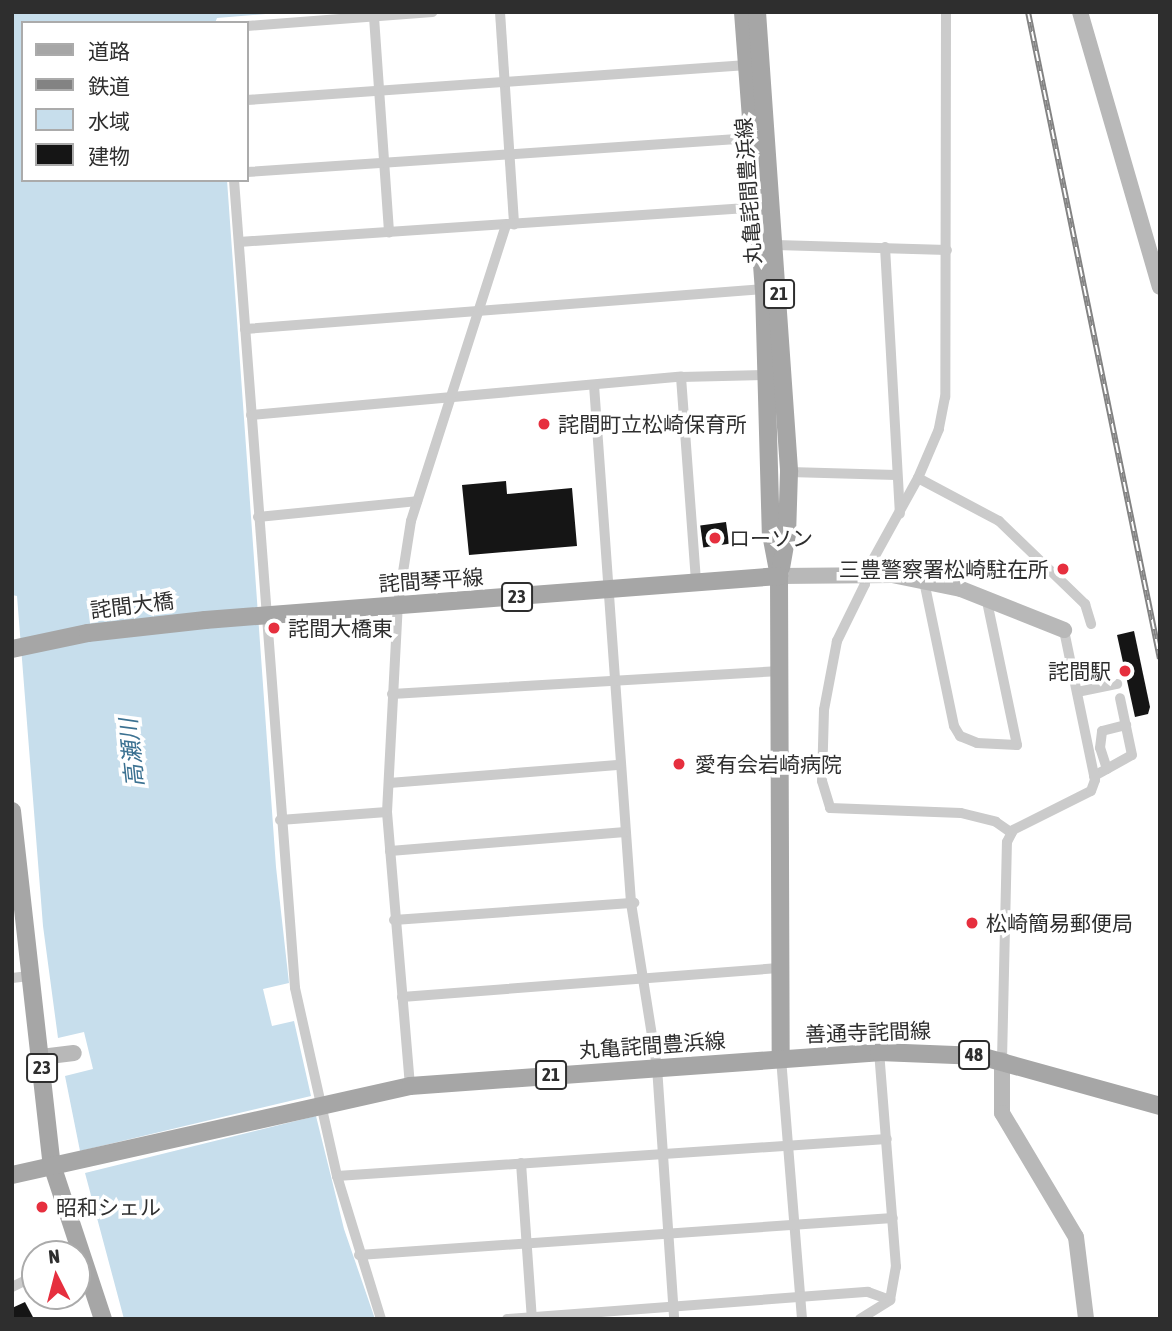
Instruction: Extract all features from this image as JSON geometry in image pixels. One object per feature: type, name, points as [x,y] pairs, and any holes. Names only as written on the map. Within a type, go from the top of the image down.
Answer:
[{"type":"main road","name":"丸亀詫間豊浜線","points":[[743,12],[744,65],[752,138],[764,206],[776,245],[789,472],[788,534],[779,576]]},
{"type":"main road","name":"丸亀詫間豊浜線","points":[[12,1175],[322,1103],[410,1086],[781,1058],[779,576],[771,534],[757,12]]},
{"type":"main road","points":[[1080,12],[1159,285]]},
{"type":"main road","points":[[779,576],[866,574],[924,582],[986,597],[1064,630]]},
{"type":"main road","name":"詫間琴平線","points":[[260,616],[779,576]]},
{"type":"main road","name":"詫間大橋","points":[[15,649],[133,627],[260,616]]},
{"type":"main road","name":"23","points":[[12,811],[20,977],[41,1057],[52,1165],[75,1240]]},
{"type":"main road","name":"善通寺詫間線","points":[[781,1058],[879,1052],[952,1053],[1002,1060],[1160,1106]]},
{"type":"main road","points":[[41,1057],[74,1053]]},
{"type":"main road","points":[[1002,1060],[1002,1113],[1076,1237],[1086,1319]]},
{"type":"main road","name":"23","points":[[91,1286],[103,1319]]},
{"type":"street","points":[[248,26],[432,12]]},
{"type":"street","points":[[410,1086],[387,812],[398,604],[417,501],[449,399],[510,225],[510,157],[500,12]]},
{"type":"street","points":[[946,12],[942,144],[947,250],[945,397],[939,429],[918,478],[866,574],[865,584],[837,641],[824,710],[822,781],[830,808],[961,813],[996,822],[1012,833]]},
{"type":"street","points":[[374,16],[389,232]]},
{"type":"street","points":[[248,100],[744,65]]},
{"type":"street","points":[[248,172],[510,157],[752,138]]},
{"type":"street","points":[[234,182],[258,517],[260,616],[295,988],[337,1177],[381,1319]]},
{"type":"street","points":[[239,242],[764,206]]},
{"type":"street","points":[[776,245],[947,250]]},
{"type":"street","points":[[885,247],[900,514]]},
{"type":"street","points":[[245,329],[764,289]]},
{"type":"street","points":[[251,415],[681,377],[767,375]]},
{"type":"street","points":[[681,377],[696,582]]},
{"type":"street","points":[[594,384],[625,832],[642,978],[657,1067],[674,1313]]},
{"type":"street","points":[[789,472],[896,475]]},
{"type":"street","points":[[918,478],[999,521],[1085,604],[1091,624]]},
{"type":"street","points":[[258,517],[417,501]]},
{"type":"street","points":[[924,582],[954,726],[960,736],[977,743],[1017,746],[986,597]]},
{"type":"street","points":[[1012,833],[1091,791],[1094,776],[1064,630]]},
{"type":"street","points":[[393,694],[780,671]]},
{"type":"street","points":[[1077,692],[1117,684]]},
{"type":"street","points":[[1094,776],[1132,755],[1120,698]]},
{"type":"street","points":[[1107,769],[1100,748],[1102,731],[1126,725]]},
{"type":"street","points":[[389,783],[620,765]]},
{"type":"street","points":[[280,820],[387,812]]},
{"type":"street","points":[[390,851],[625,832]]},
{"type":"street","points":[[1002,1060],[1007,960],[1004,876],[1012,833]]},
{"type":"street","points":[[394,920],[632,903]]},
{"type":"street","points":[[402,997],[782,968]]},
{"type":"street","points":[[860,1319],[890,1300],[896,1267],[879,1052]]},
{"type":"street","points":[[781,1058],[802,1319]]},
{"type":"street","points":[[1124,1094],[1160,1115]]},
{"type":"street","points":[[337,1177],[887,1139]]},
{"type":"street","points":[[521,1163],[532,1318]]},
{"type":"street","points":[[359,1255],[669,1231],[892,1218]]},
{"type":"street","points":[[507,1319],[674,1313],[868,1292],[890,1300]]},
{"type":"water","name":"高瀬川","points":[[12,12],[289,12],[217,18],[216,21],[21,21],[21,182],[227,182],[276,867],[289,983],[263,989],[272,1026],[294,1021],[311,1096],[80,1151],[65,1076],[93,1069],[84,1032],[58,1038],[43,926],[17,596],[12,595]]},
{"type":"water","points":[[316,1116],[344,1229],[375,1319],[124,1319],[85,1173]]},
{"type":"building","points":[[506,481],[507,494],[572,488],[577,546],[469,555],[462,485]]},
{"type":"building","name":"ローソン","points":[[726,522],[729,544],[703,547],[700,526]]},
{"type":"building","points":[[1134,631],[1150,707],[1148,714],[1135,717],[1117,635]]},
{"type":"building","points":[[21,1304],[21,1310],[29,1310],[34,1319],[12,1319],[12,1308]]},
{"type":"railway","points":[[1028,12],[1160,659]]},
{"type":"place","name":"詫間町立松崎保育所","points":[[544,424]]},
{"type":"place","name":"ローソン","points":[[715,538]]},
{"type":"place","name":"三豊警察署松崎駐在所","points":[[1063,569]]},
{"type":"place","name":"詫間大橋東","points":[[274,628]]},
{"type":"place","name":"詫間駅","points":[[1125,671]]},
{"type":"place","name":"愛有会岩崎病院","points":[[679,764]]},
{"type":"place","name":"松崎簡易郵便局","points":[[972,923]]},
{"type":"place","name":"昭和シェル","points":[[42,1207]]}]
